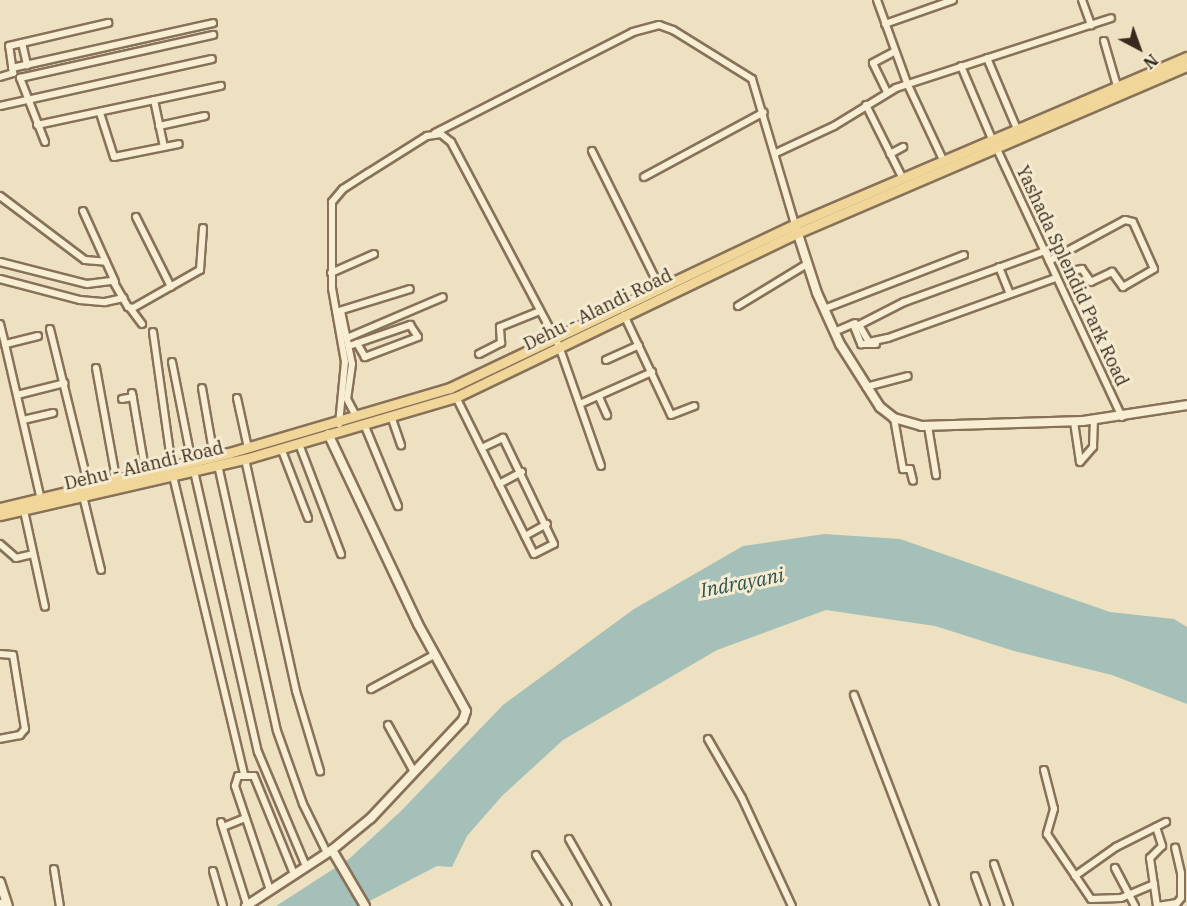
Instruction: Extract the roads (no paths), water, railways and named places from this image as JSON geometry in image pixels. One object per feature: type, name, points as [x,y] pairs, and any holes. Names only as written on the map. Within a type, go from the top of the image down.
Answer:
[{"type":"main road","name":"Dehu - Alandi Road","points":[[0,508],[23,506],[89,488],[117,485],[173,472],[216,461],[249,448],[339,426],[364,424],[456,397],[660,288],[1104,97],[1117,86],[1187,57]]},
{"type":"main road","name":"Dehu - Alandi Road","points":[[994,143],[1017,129],[1187,66]]},
{"type":"main road","name":"Dehu - Alandi Road","points":[[216,461],[245,459],[299,444],[328,434],[356,416],[450,388],[624,315],[902,177],[945,164]]},
{"type":"main road","name":"Dehu - Alandi Road","points":[[41,502],[83,496],[146,475],[173,472]]},
{"type":"main road","name":"Dehu - Alandi Road","points":[[0,515],[23,506]]},
{"type":"street","points":[[877,0],[894,52],[945,164]]},
{"type":"street","points":[[885,24],[953,0]]},
{"type":"street","points":[[1082,0],[1091,24]]},
{"type":"street","points":[[776,153],[825,131],[887,92],[907,83],[1111,18]]},
{"type":"street","points":[[0,77],[13,73],[8,53],[9,46],[108,23]]},
{"type":"street","points":[[12,68],[213,23]]},
{"type":"street","points":[[339,426],[345,369],[332,273],[329,228],[335,196],[434,134],[633,32],[659,25],[744,70],[756,86],[796,228],[824,309],[834,332],[866,387],[879,407],[894,418],[928,426],[1074,422],[1122,417],[1187,405]]},
{"type":"street","points":[[45,142],[20,78],[213,35]]},
{"type":"street","points":[[1104,41],[1117,86]]},
{"type":"street","points":[[22,43],[27,65]]},
{"type":"street","points":[[887,92],[873,63],[894,52]]},
{"type":"street","points":[[0,55],[8,53]]},
{"type":"street","points":[[987,58],[1017,129]]},
{"type":"street","points":[[0,106],[212,59]]},
{"type":"street","name":"Yashada Splendid Park Road","points":[[961,66],[994,143],[1122,417]]},
{"type":"street","points":[[37,125],[222,86]]},
{"type":"street","points":[[154,100],[164,147]]},
{"type":"street","points":[[866,105],[902,177]]},
{"type":"street","points":[[644,177],[764,112]]},
{"type":"street","points":[[100,113],[114,158],[179,144]]},
{"type":"street","points":[[159,126],[205,116]]},
{"type":"street","points":[[434,134],[451,142],[557,342],[602,466]]},
{"type":"street","points":[[890,154],[903,147]]},
{"type":"street","points":[[592,150],[660,288]]},
{"type":"street","points":[[0,196],[85,260],[106,262]]},
{"type":"street","points":[[0,207],[10,204]]},
{"type":"street","points":[[83,211],[115,282],[142,324]]},
{"type":"street","points":[[136,217],[171,287]]},
{"type":"street","points":[[1049,261],[1058,256],[1125,220],[1133,222],[1154,269],[1123,287],[1112,272],[1091,282],[1082,269],[1066,272],[1058,256]]},
{"type":"street","points":[[130,308],[202,268],[203,228]]},
{"type":"street","points":[[888,338],[869,342],[860,323],[1045,251]]},
{"type":"street","points":[[332,273],[374,254]]},
{"type":"street","points":[[824,309],[964,255]]},
{"type":"street","points":[[0,262],[87,284],[115,282]]},
{"type":"street","points":[[738,306],[807,264]]},
{"type":"street","points":[[999,267],[1010,294]]},
{"type":"street","points":[[834,332],[854,323],[864,347],[1056,278]]},
{"type":"street","points":[[0,279],[80,300],[105,302],[124,298]]},
{"type":"street","points":[[338,311],[410,289]]},
{"type":"street","points":[[347,338],[443,297]]},
{"type":"street","points":[[479,354],[501,343],[500,327],[540,310]]},
{"type":"street","points":[[338,311],[349,346],[352,369],[346,399],[356,416]]},
{"type":"street","points":[[624,315],[671,415],[694,406]]},
{"type":"street","points":[[0,324],[41,502]]},
{"type":"street","points":[[349,346],[357,343],[410,325],[418,337],[365,357],[357,343]]},
{"type":"street","points":[[50,329],[89,488]]},
{"type":"street","points":[[153,332],[173,472],[244,774]]},
{"type":"street","points":[[5,344],[38,336]]},
{"type":"street","points":[[606,360],[639,345]]},
{"type":"street","points":[[172,362],[193,467],[258,752],[306,866]]},
{"type":"street","points":[[96,368],[117,485]]},
{"type":"street","points":[[580,404],[652,372]]},
{"type":"street","points":[[866,387],[908,376]]},
{"type":"street","points":[[17,395],[64,383]]},
{"type":"street","points":[[202,388],[276,731],[303,804],[364,906]]},
{"type":"street","points":[[122,399],[132,395],[146,475]]},
{"type":"street","points":[[456,397],[534,554],[554,544],[522,472],[503,438],[482,448]]},
{"type":"street","points":[[599,397],[607,415]]},
{"type":"street","points":[[237,398],[249,448]]},
{"type":"street","points":[[23,420],[53,413]]},
{"type":"street","points":[[391,416],[401,445]]},
{"type":"street","points":[[894,418],[903,469],[910,469],[913,481]]},
{"type":"street","points":[[1074,422],[1077,455],[1080,462],[1088,455],[1095,439],[1094,420]]},
{"type":"street","points":[[364,424],[399,506]]},
{"type":"street","points":[[928,426],[936,475]]},
{"type":"street","points":[[245,818],[222,825],[247,906],[306,866],[332,853],[371,818],[463,720],[466,711],[434,655],[328,434]]},
{"type":"street","points":[[299,444],[341,554]]},
{"type":"street","points":[[282,448],[308,518]]},
{"type":"street","points":[[245,459],[296,691],[320,771]]},
{"type":"street","points":[[499,484],[522,472]]},
{"type":"street","points":[[83,496],[101,570]]},
{"type":"street","points":[[23,506],[45,607]]},
{"type":"street","points":[[525,536],[547,524]]},
{"type":"street","points":[[0,544],[16,558],[33,554]]},
{"type":"street","points":[[0,654],[13,656],[26,729],[20,735],[0,739]]},
{"type":"street","points":[[371,689],[434,655]]},
{"type":"street","points":[[854,695],[935,906]]},
{"type":"street","points":[[388,725],[414,772]]},
{"type":"street","points":[[708,739],[742,798],[792,906]]},
{"type":"street","points":[[1044,770],[1054,809],[1047,834],[1094,901],[1129,895],[1154,884]]},
{"type":"street","points":[[270,890],[234,782],[244,774],[254,776],[294,874]]},
{"type":"street","points":[[1076,876],[1116,847],[1166,822]]},
{"type":"street","points":[[1156,827],[1162,843],[1150,858],[1158,906],[1177,903],[1181,898],[1182,873],[1174,848]]},
{"type":"street","points":[[569,839],[606,906]]},
{"type":"street","points":[[536,855],[568,906]]},
{"type":"street","points":[[994,864],[1009,906]]},
{"type":"street","points":[[1115,868],[1135,906]]},
{"type":"street","points":[[54,869],[60,906]]},
{"type":"street","points":[[213,871],[223,906]]},
{"type":"street","points":[[975,876],[986,906]]},
{"type":"street","points":[[1,888],[8,906]]},
{"type":"water","name":"Indrayani","points":[[824,534],[900,539],[1110,612],[1174,619],[1187,627],[1187,704],[1112,675],[1014,651],[935,626],[826,610],[717,650],[563,740],[502,796],[467,836],[452,867],[437,866],[360,906],[276,906],[349,859],[401,811],[503,705],[634,609],[743,546]]}]
